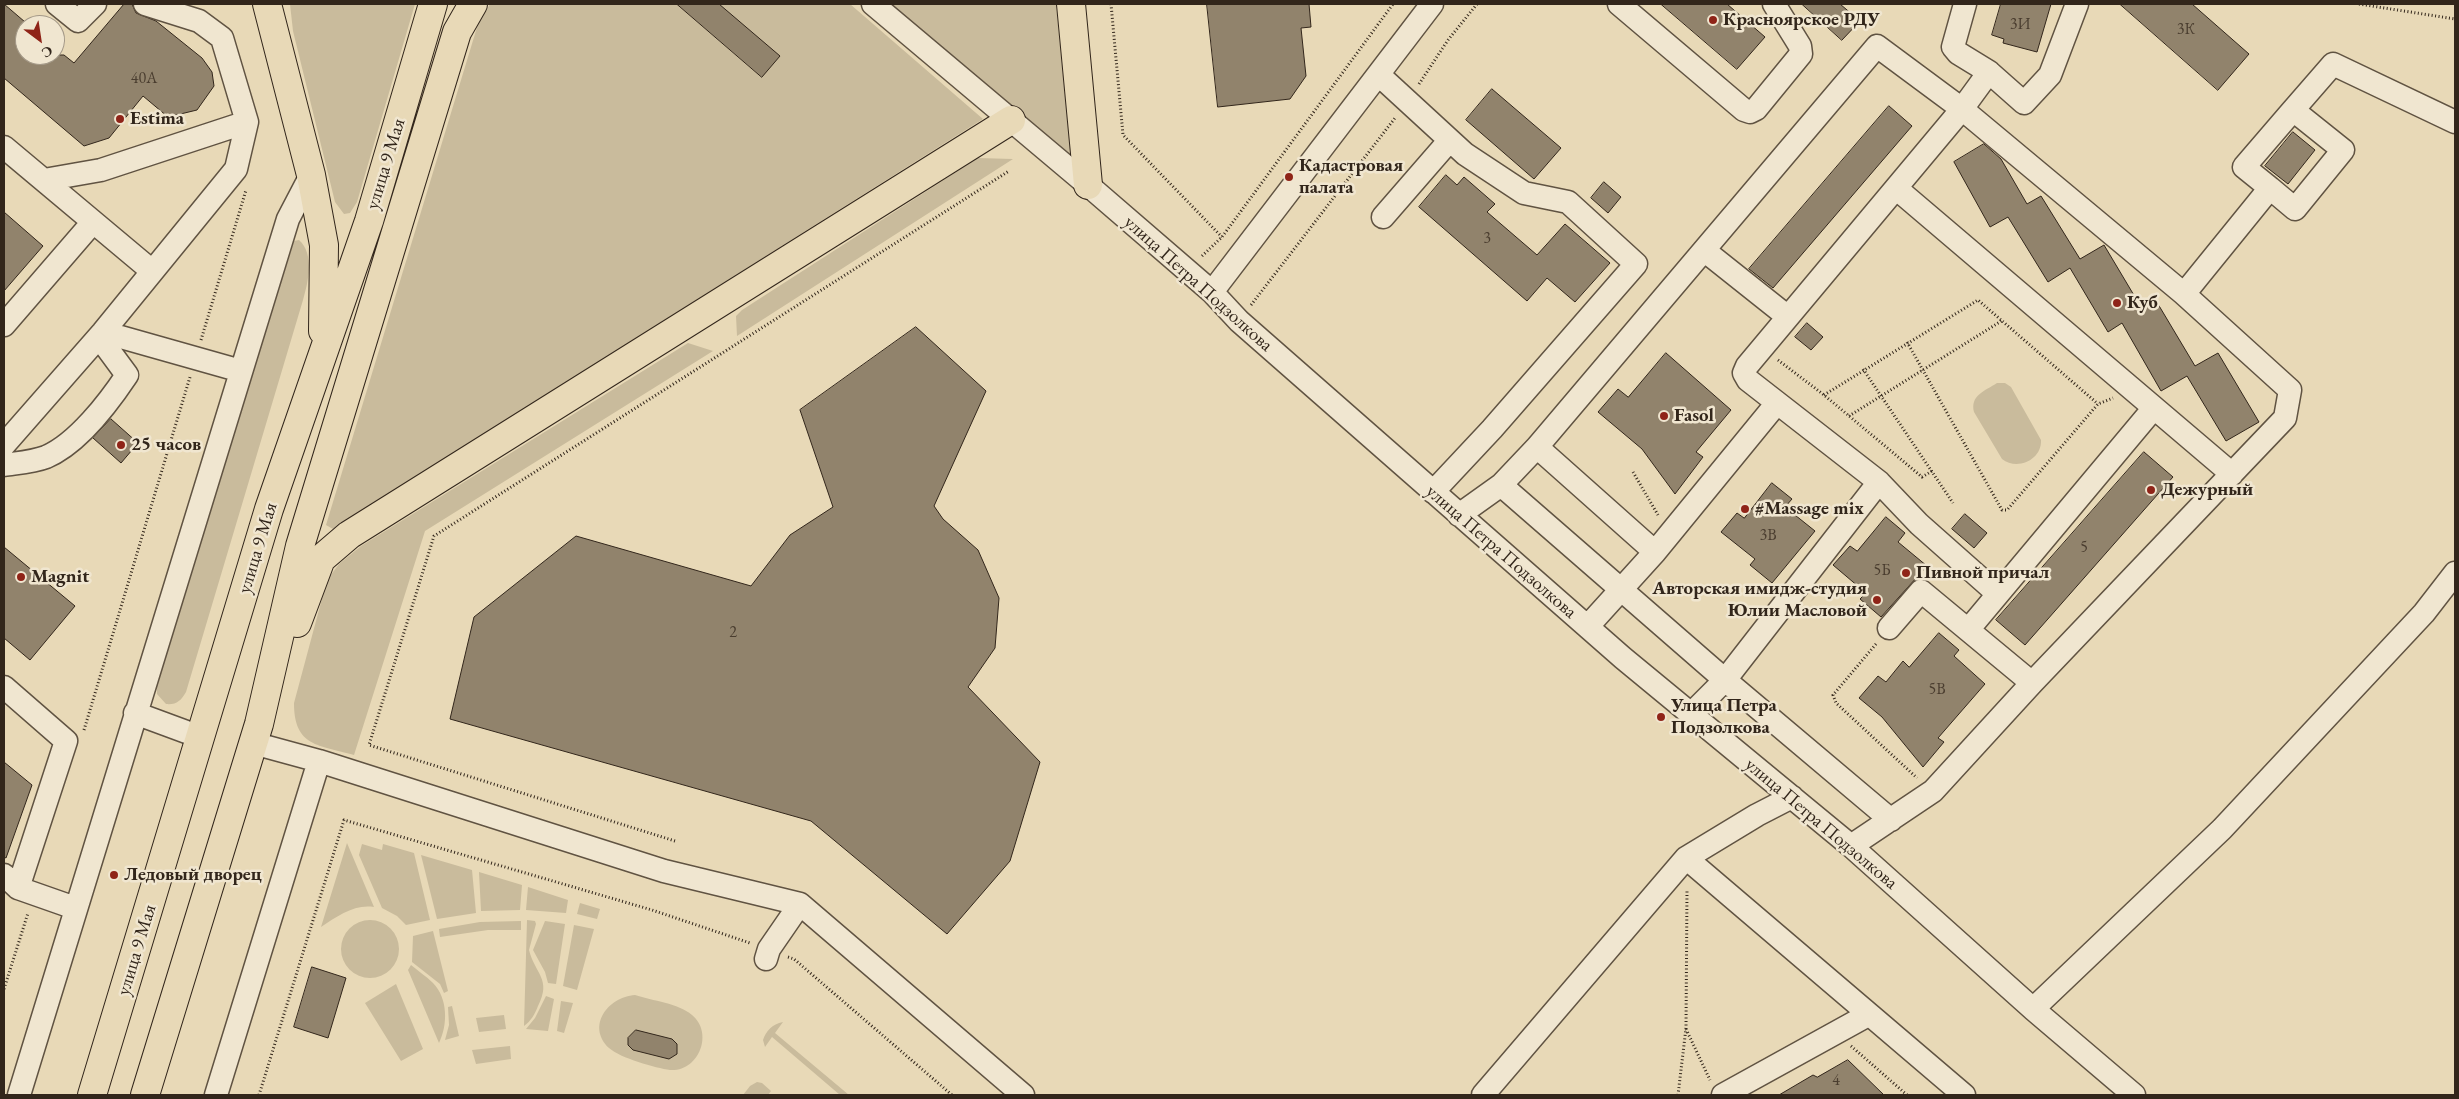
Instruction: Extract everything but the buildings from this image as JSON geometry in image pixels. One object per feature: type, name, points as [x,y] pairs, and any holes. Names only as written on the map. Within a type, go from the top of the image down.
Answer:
[{"type":"main road","name":"улица 9 Мая","points":[[92,1095],[269,509],[368,221],[434,4]]},
{"type":"main road","name":"улица 9 Мая","points":[[145,1095],[256,734],[300,546],[457,32],[473,4]]},
{"type":"main road","points":[[1071,4],[1088,185]]},
{"type":"main road","points":[[266,5],[311,175],[324,244],[322,354]]},
{"type":"main road","points":[[256,734],[321,559],[349,535],[1011,120]]},
{"type":"street","points":[[57,4],[78,22],[95,4]]},
{"type":"street","points":[[4,445],[101,334],[236,169],[247,122],[222,38],[202,12],[146,4]]},
{"type":"street","name":"улица Петра Подзолкова","points":[[873,4],[1088,185],[1186,272],[1212,292],[1239,321],[1458,515],[1690,715],[1851,846],[2033,1009],[2134,1095]]},
{"type":"street","points":[[1212,292],[1432,4]]},
{"type":"street","points":[[1620,4],[1744,110],[1750,112],[1756,109],[1801,54],[1800,46],[1774,4]]},
{"type":"street","points":[[1965,4],[1953,47],[1958,53],[1989,72],[2024,103],[2050,75],[2077,4]]},
{"type":"street","points":[[1458,515],[1501,485],[1537,447],[1877,46],[1962,109],[2184,294],[2290,390],[2285,418],[2032,684],[1933,792],[1851,846]]},
{"type":"street","points":[[2293,110],[2343,150],[2294,209],[2244,167],[2293,110],[2333,64],[2455,122]]},
{"type":"street","points":[[1989,72],[1962,109],[1747,366],[1744,373],[1748,380],[1776,403],[1879,482],[1919,524],[1998,594]]},
{"type":"street","points":[[1379,75],[1465,154],[1524,193],[1568,202],[1636,264],[1522,385],[1433,492]]},
{"type":"street","points":[[44,180],[101,170],[247,122]]},
{"type":"street","points":[[1383,217],[1449,141]]},
{"type":"street","points":[[4,147],[152,272]]},
{"type":"street","points":[[19,1095],[288,219],[311,175]]},
{"type":"street","points":[[2184,294],[2270,188]]},
{"type":"street","points":[[1896,189],[2153,409],[2232,474]]},
{"type":"street","points":[[4,325],[93,222]]},
{"type":"street","points":[[1705,251],[1788,317]]},
{"type":"street","points":[[101,334],[241,370]]},
{"type":"street","points":[[4,465],[45,457],[70,443],[118,389],[127,375],[101,334]]},
{"type":"street","points":[[1588,626],[1655,552],[1776,403]]},
{"type":"street","points":[[1968,630],[2153,409]]},
{"type":"street","points":[[1537,447],[1655,552]]},
{"type":"street","points":[[1690,715],[1725,680],[1879,482]]},
{"type":"street","points":[[1501,485],[1725,680],[1891,820]]},
{"type":"street","points":[[2033,1009],[2222,829],[2424,614],[2455,573]]},
{"type":"street","points":[[1889,628],[1921,591],[2032,684]]},
{"type":"street","points":[[4,688],[66,741],[19,886],[76,908]]},
{"type":"street","points":[[135,713],[200,736]]},
{"type":"street","points":[[256,734],[319,761],[664,871],[800,904],[1023,1095]]},
{"type":"street","points":[[216,1095],[319,761]]},
{"type":"street","points":[[1483,1095],[1687,859],[1757,815],[1792,797]]},
{"type":"street","points":[[1687,859],[1964,1095]]},
{"type":"street","points":[[767,954],[800,904]]},
{"type":"street","points":[[1718,1091],[1868,1015]]},
{"type":"path","points":[[1111,4],[1123,134],[1222,237]]},
{"type":"path","points":[[1186,272],[1222,237],[1393,4]]},
{"type":"path","points":[[1246,312],[1407,102],[1448,40],[1477,4]]},
{"type":"path","points":[[2358,4],[2455,19]]},
{"type":"path","points":[[674,841],[368,745],[434,536],[1009,171]]},
{"type":"path","points":[[83,732],[247,188]]},
{"type":"path","points":[[1824,395],[1863,369],[1978,300],[2098,404]]},
{"type":"path","points":[[1849,416],[2003,320]]},
{"type":"path","points":[[1907,342],[2002,510],[2008,510],[2098,404],[2133,392]]},
{"type":"path","points":[[1762,348],[1824,395],[1922,477],[1932,471]]},
{"type":"path","points":[[1863,369],[1953,503]]},
{"type":"path","points":[[1633,472],[1670,534]]},
{"type":"path","points":[[1889,628],[1833,695],[1836,704],[1933,792]]},
{"type":"path","points":[[259,1095],[344,820],[652,910],[767,954],[794,959],[952,1095]]},
{"type":"path","points":[[1678,1095],[1686,1028],[1687,859]]},
{"type":"path","points":[[4,989],[19,886]]},
{"type":"path","points":[[1686,1028],[1718,1091]]},
{"type":"path","points":[[1849,1045],[1907,1095]]},
{"type":"shaded area","points":[[290,4],[415,4],[357,202],[350,213],[344,214],[335,202],[293,31]]},
{"type":"shaded area","points":[[490,4],[850,4],[983,119],[333,529],[326,525],[478,24]]},
{"type":"shaded area","points":[[888,4],[1056,4],[1071,158]]},
{"type":"shaded area","points":[[978,158],[1013,159],[737,336],[736,316],[742,310]]},
{"type":"shaded area","points":[[299,240],[304,246],[309,261],[307,285],[303,300],[186,692],[178,702],[166,704],[157,694],[157,682],[294,241]]},
{"type":"shaded area","points":[[688,343],[713,351],[425,531],[354,755],[320,746],[304,736],[298,728],[294,703],[327,580],[339,564],[361,546]]},
{"type":"shaded area","points":[[1997,383],[2005,383],[2011,387],[2041,440],[2037,453],[2027,462],[2015,464],[2002,459],[1974,412],[1973,406],[1976,397]]},
{"type":"shaded area","points":[[347,843],[374,907],[353,909],[321,927]]},
{"type":"shaded area","points":[[362,844],[382,850],[383,844],[414,853],[430,920],[406,925],[397,916],[382,908],[359,855]]},
{"type":"shaded area","points":[[421,855],[472,870],[476,913],[437,919]]},
{"type":"shaded area","points":[[479,872],[522,885],[520,910],[481,911]]},
{"type":"shaded area","points":[[528,887],[568,900],[566,913],[526,910]]},
{"type":"shaded area","points":[[580,903],[600,909],[597,919],[577,914]]},
{"type":"shaded area","points":[[370,920],[386,925],[394,933],[399,949],[394,965],[386,973],[370,978],[354,973],[346,965],[341,949],[346,933],[354,925]]},
{"type":"shaded area","points":[[527,920],[535,921],[536,924],[529,950],[541,977],[543,989],[542,997],[534,1015],[524,1026]]},
{"type":"shaded area","points":[[521,921],[521,930],[488,930],[440,937],[439,929],[480,922]]},
{"type":"shaded area","points":[[545,921],[565,924],[556,984],[548,983],[545,972],[533,950]]},
{"type":"shaded area","points":[[574,925],[594,929],[577,990],[563,986]]},
{"type":"shaded area","points":[[433,931],[448,991],[444,993],[440,984],[412,962],[413,936]]},
{"type":"shaded area","points":[[411,965],[433,983],[442,996],[445,1020],[439,1043],[408,970]]},
{"type":"shaded area","points":[[396,984],[423,1049],[401,1061],[365,1003]]},
{"type":"shaded area","points":[[635,995],[680,1008],[692,1015],[699,1023],[702,1031],[700,1050],[696,1058],[689,1065],[680,1069],[670,1070],[647,1065],[614,1052],[602,1039],[600,1022],[603,1014],[616,1001]]},
{"type":"shaded area","points":[[546,996],[554,999],[548,1031],[526,1029],[535,1018]]},
{"type":"shaded area","points":[[561,1001],[573,1003],[564,1033],[557,1031]]},
{"type":"shaded area","points":[[452,1006],[459,1036],[445,1040],[449,1025],[448,1007]]},
{"type":"shaded area","points":[[504,1015],[506,1029],[479,1032],[476,1018]]},
{"type":"shaded area","points":[[783,1022],[775,1033],[849,1095],[840,1095],[772,1037],[765,1047],[763,1040],[768,1031],[776,1024]]},
{"type":"shaded area","points":[[510,1046],[511,1059],[476,1064],[472,1050]]},
{"type":"shaded area","points":[[757,1082],[762,1083],[771,1091],[768,1095],[743,1095],[750,1086]]},
{"type":"place","name":"Красноярское РДУ","points":[[1713,20]]},
{"type":"place","name":"Estima","points":[[120,119]]},
{"type":"place","name":"Кадастровая палата","points":[[1289,177]]},
{"type":"place","name":"Куб","points":[[2117,303]]},
{"type":"place","name":"Fasol","points":[[1664,416]]},
{"type":"place","name":"25 часов","points":[[121,445]]},
{"type":"place","name":"Дежурный","points":[[2151,490]]},
{"type":"place","name":"#Massage mix","points":[[1745,509]]},
{"type":"place","name":"Пивной причал","points":[[1906,573]]},
{"type":"place","name":"Magnit","points":[[21,577]]},
{"type":"place","name":"Авторская имидж-студия Юлии Масловой","points":[[1877,600]]},
{"type":"place","name":"Улица Петра Подзолкова","points":[[1661,717]]},
{"type":"place","name":"Ледовый дворец","points":[[114,875]]}]
